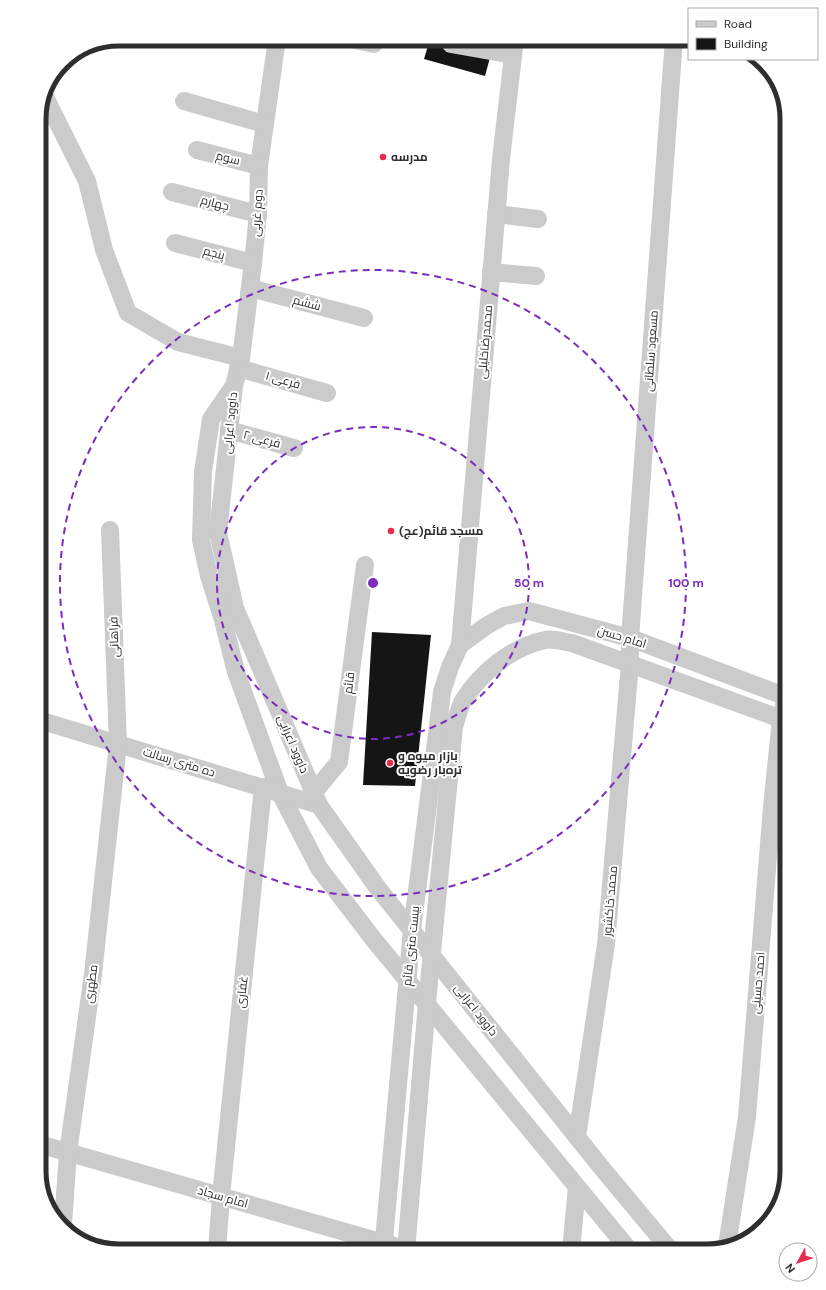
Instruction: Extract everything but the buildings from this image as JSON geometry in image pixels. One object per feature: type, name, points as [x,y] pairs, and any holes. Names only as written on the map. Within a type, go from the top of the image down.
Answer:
[{"type":"street","name":"دوم غربی","points":[[234,386],[239,363],[250,288],[258,214],[259,166],[276,46]]},
{"type":"street","points":[[493,46],[514,47]]},
{"type":"street","name":"مسعود سلطانی","points":[[630,663],[630,638],[673,46]]},
{"type":"street","name":"محمدرضاخلیلی","points":[[460,644],[500,159],[514,47]]},
{"type":"street","points":[[184,101],[264,124]]},
{"type":"street","name":"فرعی ۱","points":[[48,103],[87,181],[104,250],[128,313],[178,342],[327,393]]},
{"type":"street","name":"سوم","points":[[197,150],[259,166]]},
{"type":"street","name":"چهارم","points":[[172,192],[258,214]]},
{"type":"street","points":[[496,214],[538,220]]},
{"type":"street","name":"پنجم","points":[[175,243],[253,263]]},
{"type":"street","points":[[491,272],[536,276]]},
{"type":"street","name":"ششم","points":[[250,288],[364,318]]},
{"type":"street","name":"داوود اعرابی","points":[[234,386],[218,532],[235,608],[316,799],[368,874],[577,1137],[664,1244]]},
{"type":"street","name":"داوود اعرابی","points":[[234,386],[211,419],[203,472],[201,540],[209,576],[223,620],[236,672],[280,793],[319,868],[374,940],[624,1244]]},
{"type":"street","name":"فرعی ۲","points":[[229,430],[294,448]]},
{"type":"street","name":"فراهانی","points":[[110,530],[118,744]]},
{"type":"street","name":"قائم","points":[[316,799],[339,762],[365,564]]},
{"type":"street","name":"امام حسن","points":[[460,644],[486,626],[504,616],[529,611],[630,638],[780,689]]},
{"type":"street","name":"امام حسن","points":[[486,672],[502,659],[524,647],[546,639],[572,643],[780,719]]},
{"type":"street","name":"بیست متری قائم","points":[[383,1244],[412,930],[442,692],[450,667],[460,644]]},
{"type":"street","name":"محمد خاکشور","points":[[577,1137],[606,944],[630,663]]},
{"type":"street","name":"بیست متری قائم","points":[[407,1244],[427,1003],[454,727],[462,702],[486,672]]},
{"type":"street","name":"ده متری رسالت","points":[[46,722],[280,793],[316,799]]},
{"type":"street","name":"مطهری","points":[[63,1218],[68,1153],[93,974],[118,744]]},
{"type":"street","name":"احمد حسینی","points":[[728,1241],[747,1117],[772,807],[780,749]]},
{"type":"street","name":"غفاری","points":[[218,1244],[221,1196],[263,787]]},
{"type":"street","name":"امام سجاد","points":[[46,1146],[221,1196],[373,1244]]},
{"type":"street","points":[[572,1244],[577,1187]]},
{"type":"place","name":"مدرسه","points":[[383,157]]},
{"type":"place","name":"مسجد قائم(عج)","points":[[391,531]]},
{"type":"place","name":"بازار میوه و تره‌بار رضویه","points":[[390,763]]}]
